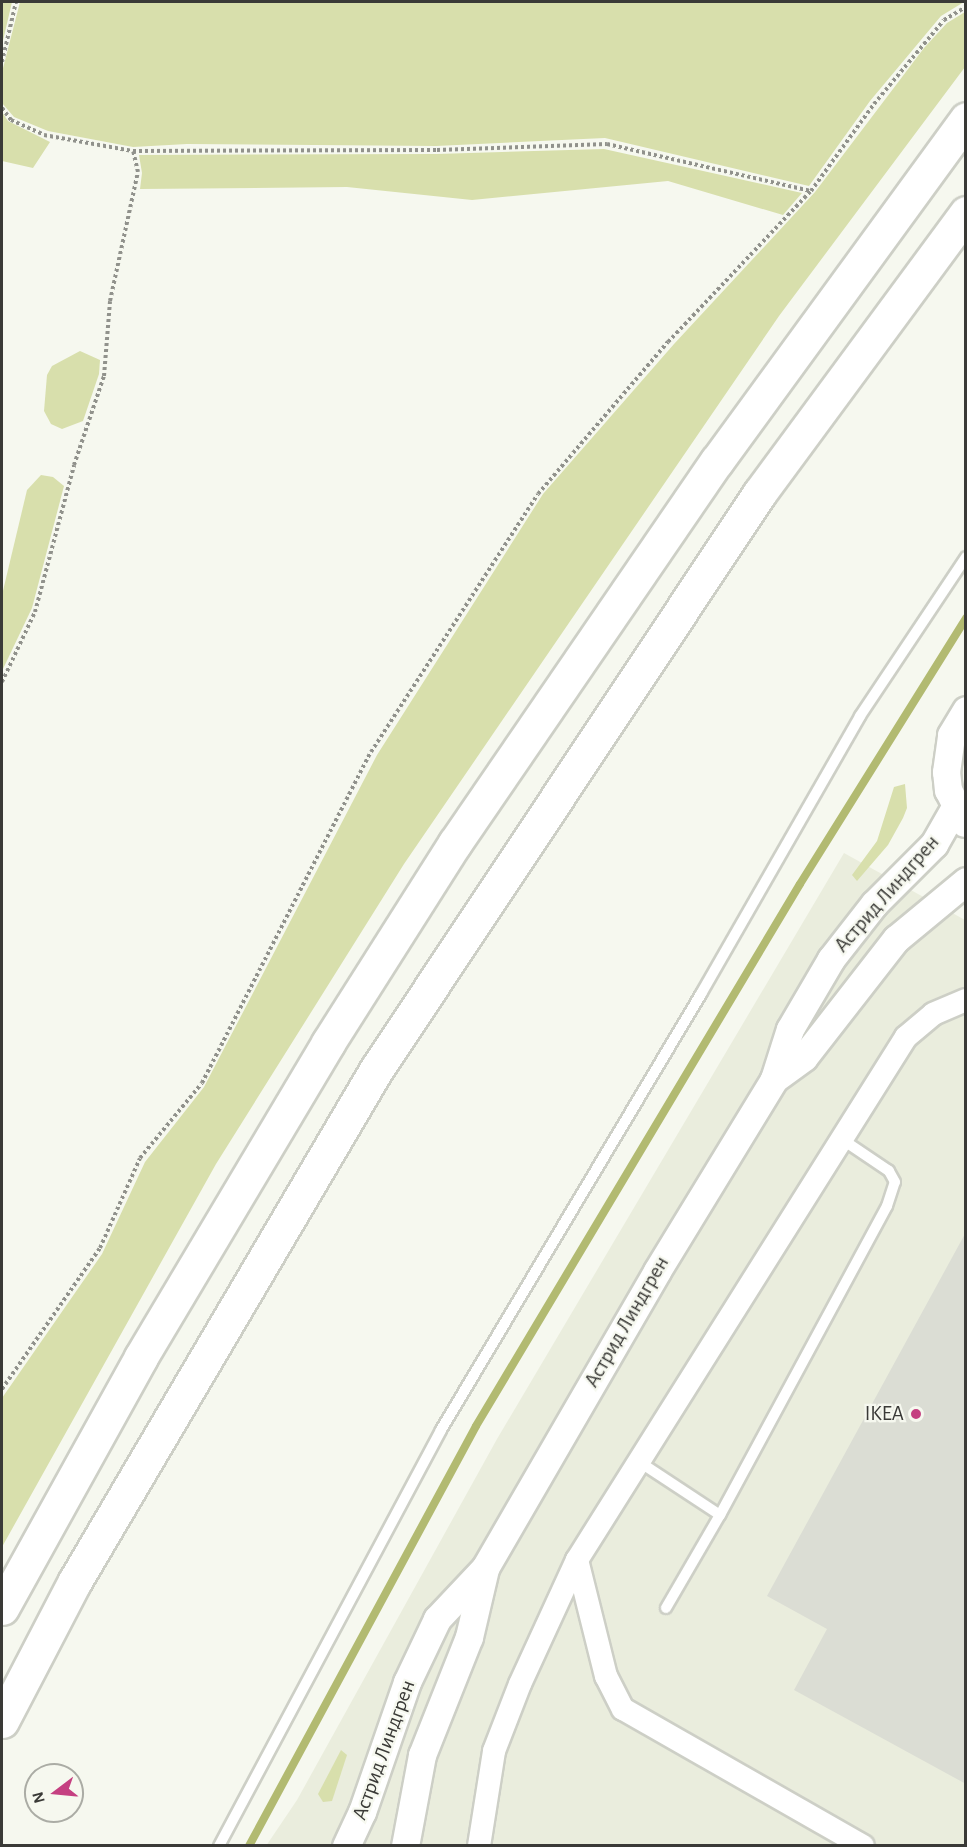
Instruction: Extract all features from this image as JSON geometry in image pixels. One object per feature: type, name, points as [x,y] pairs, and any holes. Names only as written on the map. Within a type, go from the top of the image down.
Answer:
[{"type":"highway","points":[[2,1608],[141,1357],[328,1043],[455,843],[717,461],[966,119]]},
{"type":"highway","points":[[2,1721],[75,1581],[376,1070],[759,494],[966,213]]},
{"type":"street","name":"Астрид Линдгрен","points":[[346,1845],[365,1804],[407,1683],[437,1618],[485,1568],[651,1281],[774,1079],[790,1029],[831,959],[874,904],[960,816],[948,790],[947,753],[951,735],[966,710]]},
{"type":"street","name":"Астрид Линдгрен","points":[[774,1079],[804,1057],[896,939],[966,881]]},
{"type":"street","points":[[479,1845],[494,1750],[520,1684],[577,1560],[906,1037],[933,1014],[966,1000]]},
{"type":"street","points":[[577,1560],[603,1662],[616,1701],[629,1714],[863,1845]]},
{"type":"street","name":"Астрид Линдгрен","points":[[405,1845],[422,1755],[469,1637],[485,1568]]},
{"type":"lane","points":[[219,1845],[441,1430],[701,994],[860,716],[966,557]]},
{"type":"lane","points":[[666,1608],[720,1515],[887,1206],[895,1182],[889,1171],[843,1140]]},
{"type":"lane","points":[[638,1461],[720,1515]]},
{"type":"path","points":[[2,62],[16,2]]},
{"type":"path","points":[[2,1389],[100,1248],[140,1158],[202,1083],[372,753],[538,494],[668,342],[811,191],[881,96],[944,20],[966,7]]},
{"type":"path","points":[[2,108],[11,120],[44,135],[133,151],[437,150],[607,144],[811,191]]},
{"type":"path","points":[[2,682],[35,612],[74,465],[104,376],[110,301],[138,172],[133,151]]},
{"type":"shaded area","points":[[844,853],[965,920],[965,1845],[266,1846],[297,1800],[497,1439]]},
{"type":"green space","points":[[2,2],[12,2],[2,45]]},
{"type":"green space","points":[[20,2],[964,2],[941,16],[870,101],[809,186],[605,138],[436,146],[187,144],[133,147],[48,131],[14,117],[2,103],[2,72]]},
{"type":"green space","points":[[965,12],[965,67],[779,316],[404,864],[216,1164],[2,1547],[2,1398],[102,1254],[145,1162],[204,1087],[377,755],[543,494],[674,344],[815,192],[924,48],[947,23]]},
{"type":"green space","points":[[2,112],[8,121],[50,142],[33,168],[2,161]]},
{"type":"green space","points":[[604,149],[802,193],[783,215],[668,181],[472,200],[347,187],[140,189],[142,173],[139,155],[437,154]]},
{"type":"green space","points":[[80,351],[100,360],[99,374],[83,421],[62,429],[51,424],[44,411],[47,375],[52,366]]},
{"type":"green space","points":[[41,475],[53,477],[64,486],[32,608],[2,671],[2,595],[27,490]]},
{"type":"green space","points":[[905,784],[907,808],[903,818],[888,845],[857,881],[852,875],[877,841],[894,787]]},
{"type":"green space","points":[[341,1750],[347,1755],[332,1801],[323,1802],[318,1794]]},
{"type":"building","name":"IKEA","points":[[966,1232],[966,1784],[794,1690],[827,1629],[767,1596]]},
{"type":"waterway","points":[[249,1846],[476,1426],[800,884],[966,618]]},
{"type":"place","name":"IKEA","points":[[916,1414]]}]
